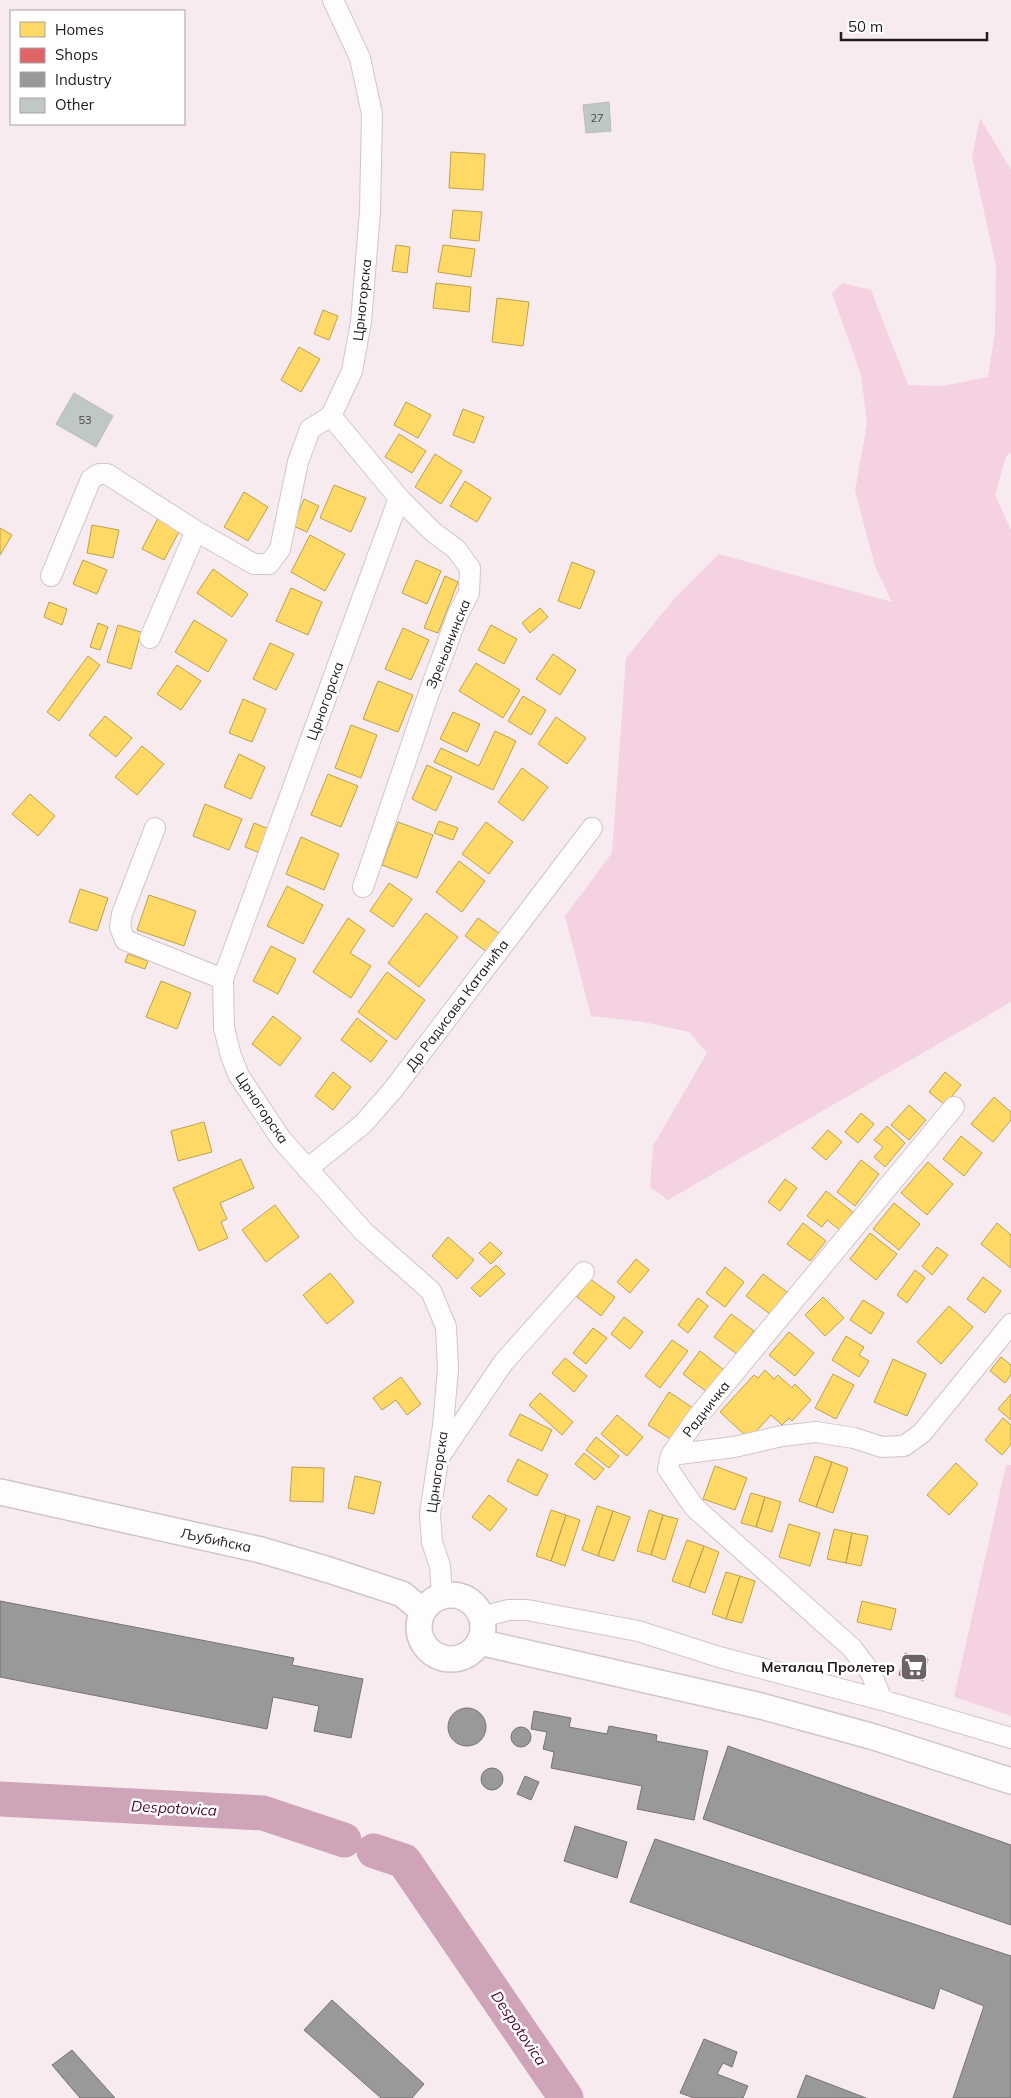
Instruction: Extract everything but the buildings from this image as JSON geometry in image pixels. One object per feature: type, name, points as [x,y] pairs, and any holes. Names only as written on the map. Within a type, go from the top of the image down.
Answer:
[{"type":"street","name":"Црногорска","points":[[332,416],[352,371],[361,322],[370,211],[372,114],[360,58],[333,0]]},
{"type":"street","name":"Зрењанинска","points":[[332,416],[399,498],[433,532],[456,549],[470,568],[468,593],[458,614],[429,693],[363,887]]},
{"type":"street","points":[[51,576],[91,479],[99,474],[106,474],[196,531],[254,564],[269,564],[280,549],[298,462],[310,429],[332,416]]},
{"type":"street","name":"Црногорска","points":[[399,498],[223,979],[224,1028],[231,1056],[239,1076],[281,1139],[364,1232],[431,1291],[446,1328],[448,1369],[440,1457],[430,1514],[432,1542],[440,1566],[432,1603]]},
{"type":"street","points":[[150,638],[196,531]]},
{"type":"street","points":[[155,828],[122,914],[120,927],[125,940],[223,979]]},
{"type":"street","name":"Др Радисава Катанића","points":[[307,1169],[363,1124],[392,1091],[592,828]]},
{"type":"street","name":"Радничка","points":[[671,1455],[699,1415],[954,1107]]},
{"type":"street","points":[[440,1457],[503,1363],[584,1272]]},
{"type":"street","points":[[882,1700],[871,1673],[852,1648],[694,1507],[668,1469],[671,1455],[816,1432],[854,1438],[882,1448],[904,1446],[922,1433],[1011,1324]]},
{"type":"street","name":"Љубићска","points":[[0,1492],[269,1552],[432,1603]]},
{"type":"street","points":[[450,1595],[466,1598],[472,1603],[481,1617],[482,1634],[479,1642],[466,1656],[457,1659],[438,1657],[430,1652],[420,1637],[418,1628],[432,1603],[450,1595]]},
{"type":"street","points":[[481,1617],[509,1610],[543,1612],[638,1632],[1011,1738]]},
{"type":"street","points":[[479,1642],[761,1706],[874,1737],[1011,1781]]},
{"type":"shaded area","points":[[980,118],[1011,170],[1011,453],[1006,456],[995,495],[1011,530],[1011,1002],[668,1200],[650,1187],[653,1146],[707,1053],[689,1032],[644,1022],[591,1016],[565,916],[612,853],[626,658],[674,599],[719,554],[892,602],[875,566],[855,491],[867,423],[861,375],[832,293],[843,283],[871,290],[908,385],[943,386],[988,377],[995,332],[996,266],[972,157]]},
{"type":"shaded area","points":[[1006,1465],[1011,1465],[1011,1716],[954,1697]]},
{"type":"waterway","name":"Despotovica","points":[[0,1799],[263,1813],[344,1840]]},
{"type":"waterway","name":"Despotovica","points":[[374,1851],[404,1861],[566,2098]]},
{"type":"place","name":"Металац Пролетер","points":[[914,1667]]}]
